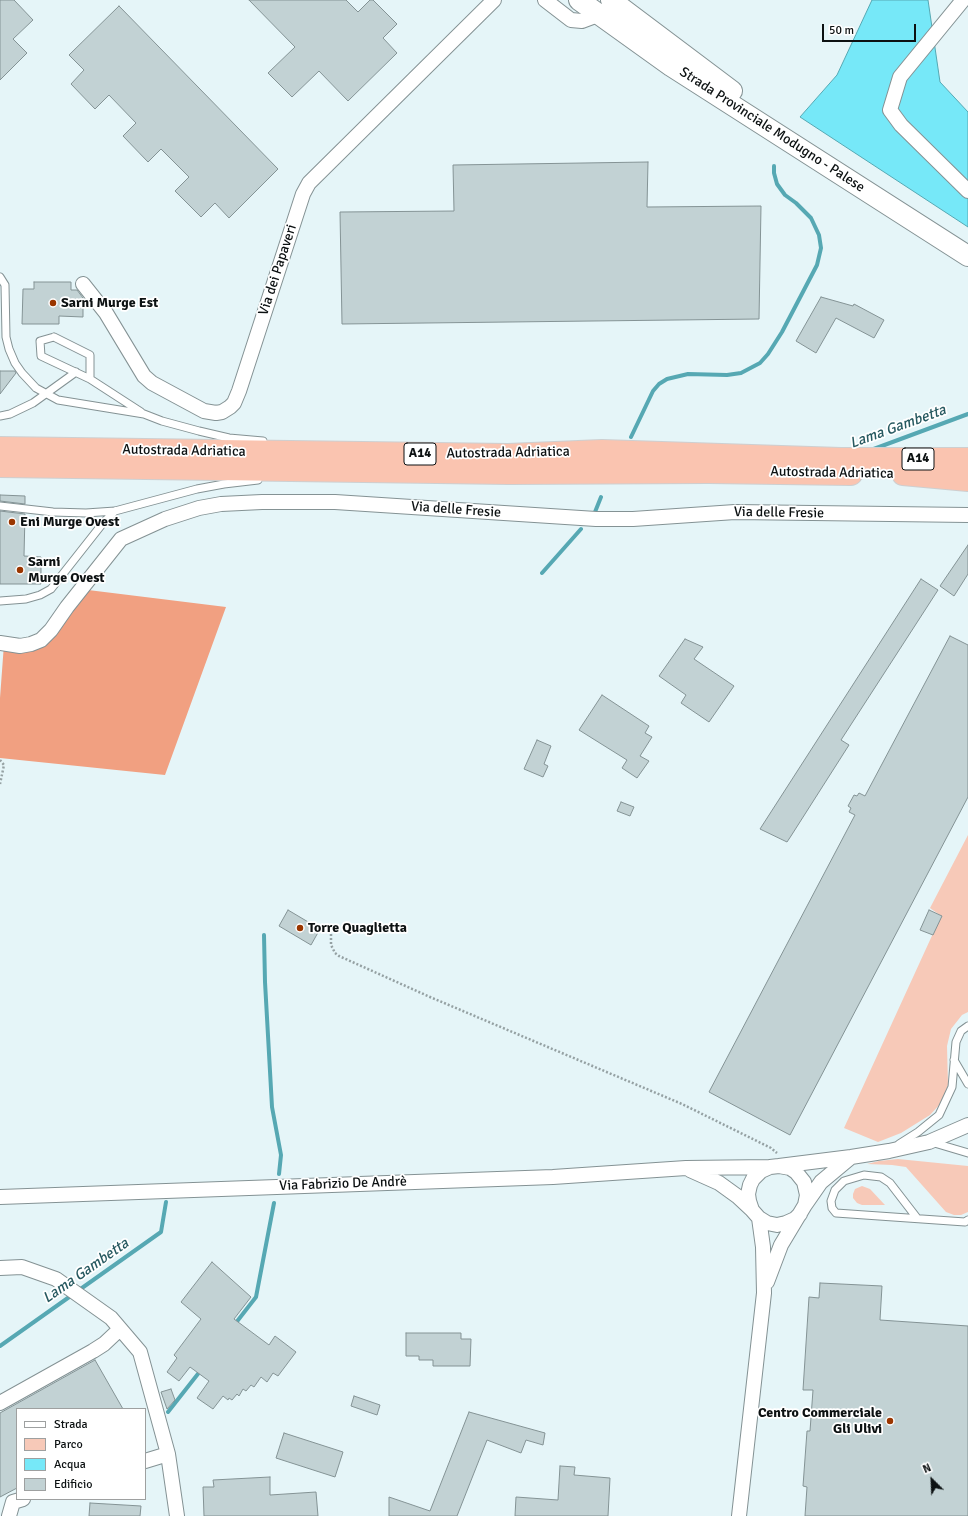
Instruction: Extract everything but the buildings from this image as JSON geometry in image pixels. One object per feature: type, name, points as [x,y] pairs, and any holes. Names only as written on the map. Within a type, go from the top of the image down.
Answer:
[{"type":"highway","name":"Autostrada Adriatica","points":[[0,448],[509,464],[708,472],[904,474],[968,473]]},
{"type":"highway","name":"A14","points":[[868,456],[893,450],[968,449]]},
{"type":"highway","name":"Autostrada Adriatica","points":[[0,466],[509,464],[602,451],[841,459],[868,456],[968,459]]},
{"type":"highway","name":"A14","points":[[904,474],[968,480]]},
{"type":"main road","name":"Strada Provinciale Modugno - Palese","points":[[578,0],[605,7],[924,215],[968,241]]},
{"type":"main road","name":"Strada Provinciale Modugno - Palese","points":[[605,7],[671,66],[968,256]]},
{"type":"street","name":"Via dei Papaveri","points":[[83,284],[106,313],[138,368],[148,379],[204,411],[216,413],[222,412],[230,407],[234,403],[240,391],[303,194],[309,183],[494,0]]},
{"type":"street","points":[[544,0],[571,20],[582,21],[605,7]]},
{"type":"street","points":[[963,0],[900,77],[890,110],[901,125],[968,191]]},
{"type":"street","name":"Via delle Fresie","points":[[0,643],[20,646],[41,640],[51,630],[67,606],[121,539],[165,519],[199,508],[221,504],[262,502],[335,502],[596,519],[735,512],[968,515]]},
{"type":"street","name":"Via Fabrizio De Andrè","points":[[0,1197],[553,1177],[686,1168],[775,1166],[889,1151],[929,1142],[968,1125]]},
{"type":"street","points":[[764,1293],[781,1245],[803,1210],[821,1182],[851,1157]]},
{"type":"street","points":[[686,1168],[719,1184],[737,1196],[756,1214],[767,1223],[777,1225],[795,1219],[803,1210],[807,1195],[804,1182],[796,1172],[790,1168],[775,1166],[756,1175],[750,1185],[748,1194],[756,1214],[763,1247],[764,1293],[739,1516]]},
{"type":"street","points":[[0,1268],[22,1267],[56,1279],[111,1318],[140,1352],[168,1454],[177,1516]]},
{"type":"street","points":[[0,1403],[93,1351],[104,1344],[120,1329]]},
{"type":"street","points":[[146,1461],[168,1454]]},
{"type":"street","points":[[10,1516],[13,1502],[20,1500]]},
{"type":"lane","points":[[0,277],[4,286],[6,337],[15,363],[36,388],[58,400],[144,414]]},
{"type":"lane","points":[[0,344],[6,337]]},
{"type":"lane","points":[[90,379],[90,355],[54,337],[40,341],[41,356],[90,379],[144,414],[162,421],[229,438],[271,441]]},
{"type":"lane","points":[[0,416],[10,414],[33,403],[76,372]]},
{"type":"lane","points":[[468,446],[509,464]]},
{"type":"lane","points":[[466,480],[509,464]]},
{"type":"lane","points":[[0,506],[53,512],[86,513],[115,511],[197,489],[251,480],[266,480]]},
{"type":"lane","points":[[0,601],[26,599],[40,595],[51,589],[115,511]]},
{"type":"lane","points":[[889,1151],[918,1132],[939,1115],[952,1087],[956,1042],[961,1031],[968,1026]]},
{"type":"lane","points":[[954,1060],[968,1084]]},
{"type":"lane","points":[[929,1142],[968,1153]]},
{"type":"lane","points":[[917,1218],[890,1183],[880,1177],[864,1175],[844,1181],[835,1190],[831,1201],[832,1208],[836,1213],[965,1222],[968,1220]]},
{"type":"path","points":[[0,760],[4,765],[0,784]]},
{"type":"path","points":[[331,934],[331,945],[335,953],[339,956],[430,997],[682,1104],[771,1148],[778,1154],[775,1166]]},
{"type":"green space","points":[[968,835],[968,1012],[962,1015],[951,1029],[947,1046],[948,1085],[942,1102],[930,1115],[901,1133],[878,1142],[844,1128],[941,916],[930,908]]},
{"type":"green space","points":[[898,1159],[968,1166],[968,1212],[961,1215],[954,1215],[946,1212],[906,1167],[867,1164]]},
{"type":"green space","points":[[862,1186],[870,1189],[885,1205],[862,1205],[857,1203],[853,1198],[853,1194],[855,1189]]},
{"type":"shaded area","points":[[80,589],[226,607],[165,775],[0,758],[0,698],[4,644],[31,644]]},
{"type":"water","points":[[872,0],[928,0],[940,82],[968,112],[968,227],[800,117],[837,75]]},
{"type":"waterway","points":[[631,437],[653,391],[659,384],[667,379],[688,374],[727,375],[741,373],[760,363],[768,354],[782,332],[817,265],[821,248],[819,235],[811,218],[796,203],[785,195],[777,184],[774,166]]},
{"type":"waterway","name":"Lama Gambetta","points":[[871,450],[968,414]]},
{"type":"waterway","points":[[595,512],[601,497]]},
{"type":"waterway","points":[[542,573],[581,529]]},
{"type":"waterway","points":[[264,935],[272,1107],[281,1155],[279,1174]]},
{"type":"waterway","name":"Lama Gambetta","points":[[0,1346],[161,1232],[166,1202]]},
{"type":"waterway","points":[[235,1324],[256,1297],[274,1203]]},
{"type":"waterway","points":[[168,1412],[201,1370]]},
{"type":"place","name":"Sarni Murge Est","points":[[53,303]]},
{"type":"place","name":"Eni Murge Ovest","points":[[12,522]]},
{"type":"place","name":"Sarni Murge Ovest","points":[[20,570]]},
{"type":"place","name":"Torre Quaglietta","points":[[300,928]]},
{"type":"place","name":"Centro Commerciale Gli Ulivi","points":[[890,1421]]}]
